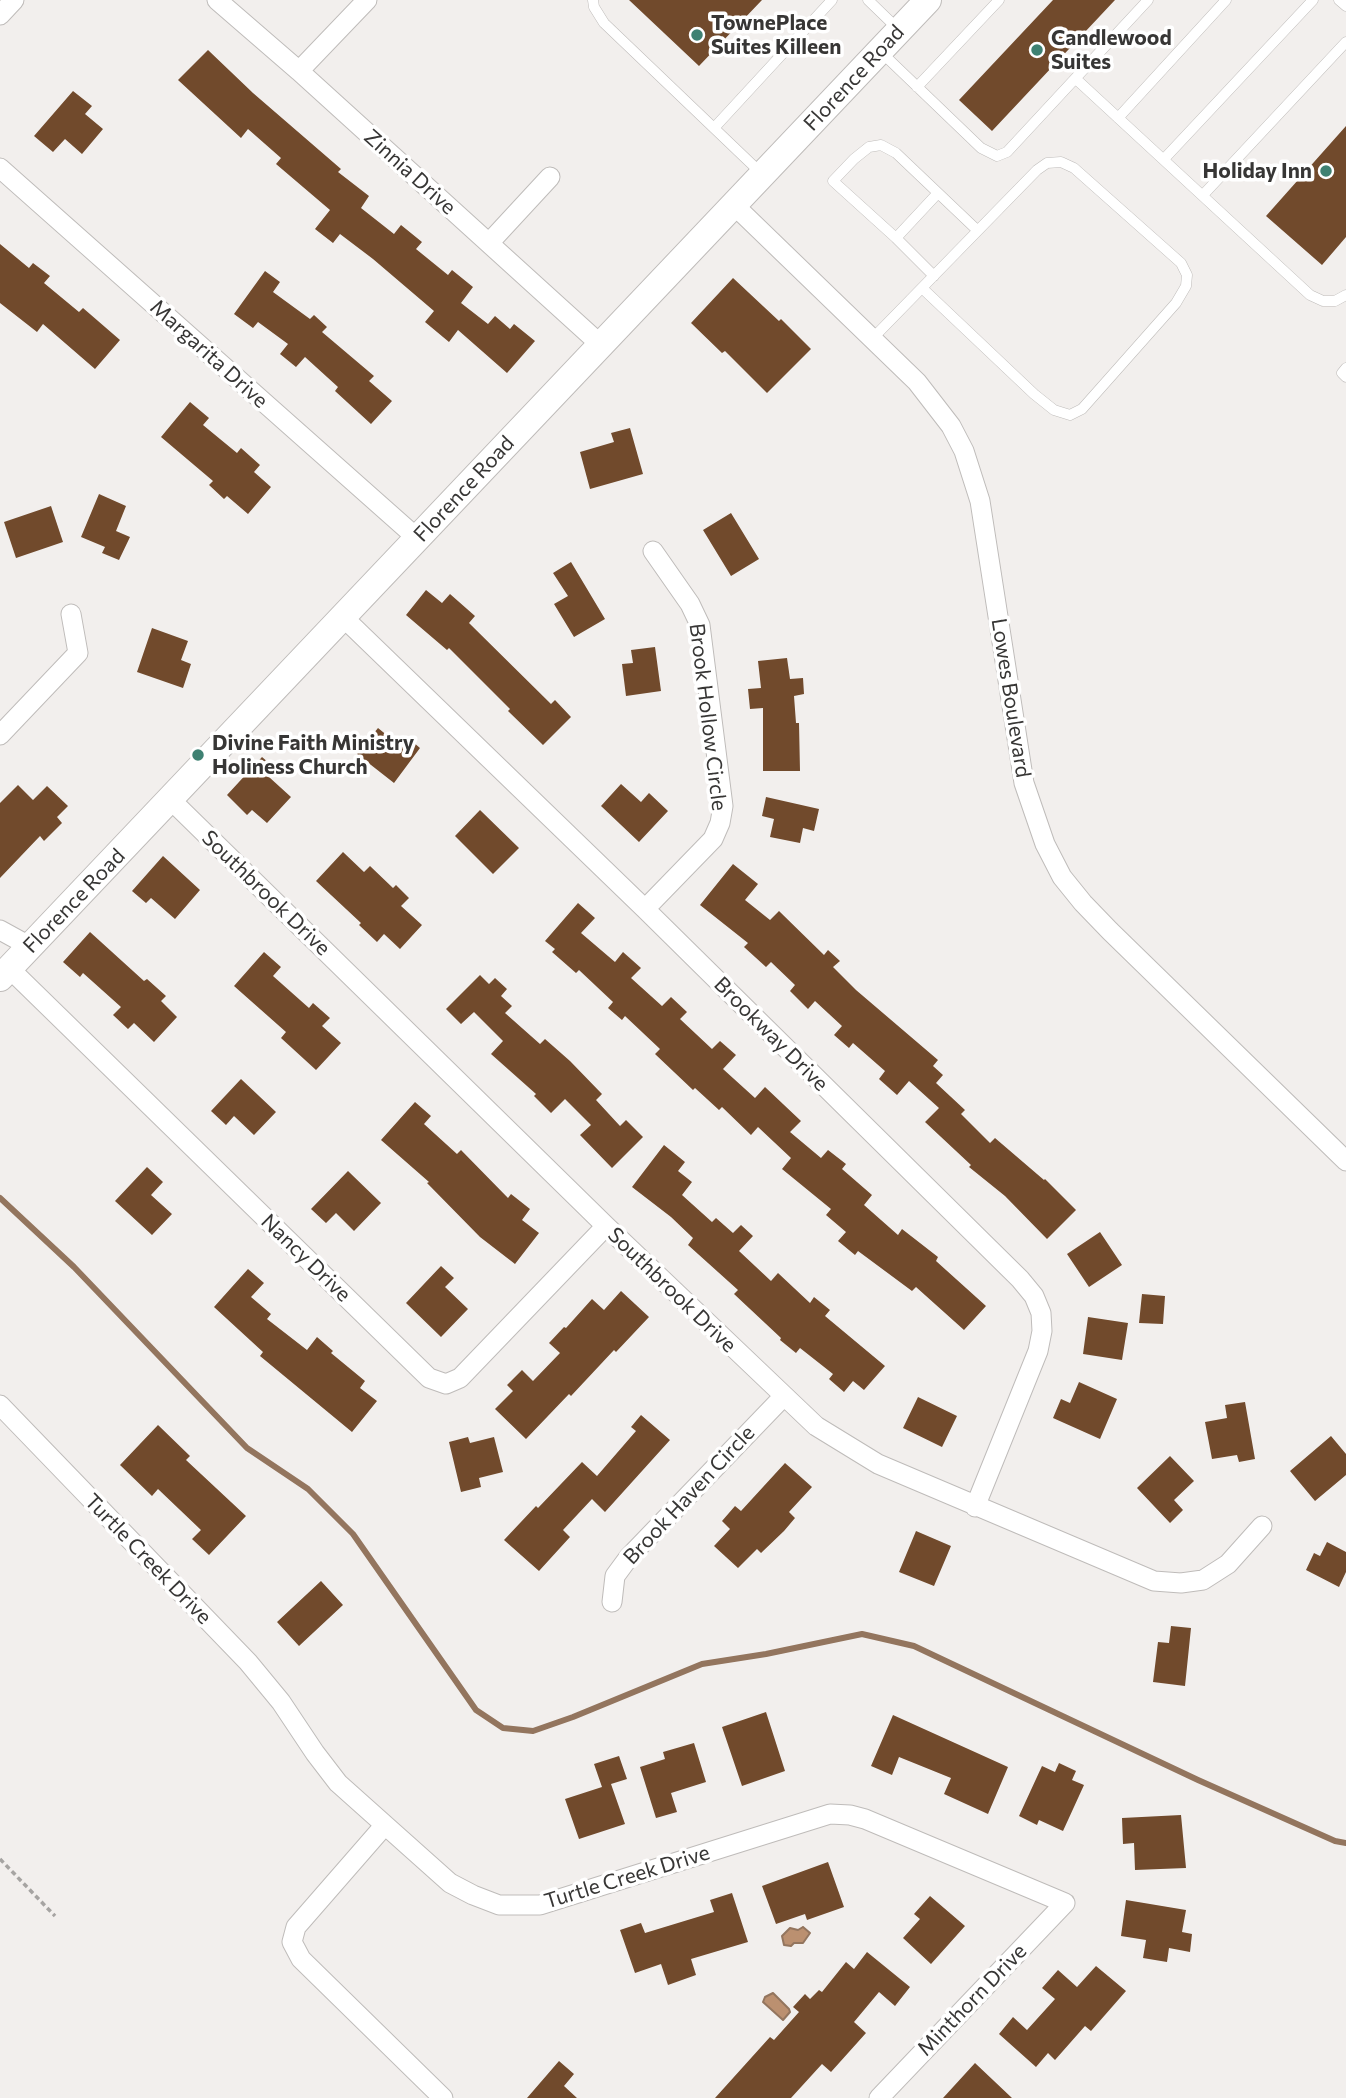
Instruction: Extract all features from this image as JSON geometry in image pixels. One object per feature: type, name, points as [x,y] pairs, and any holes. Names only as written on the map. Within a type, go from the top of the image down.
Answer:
[{"type":"street","points":[[0,15],[13,0]]},
{"type":"street","name":"Zinnia Drive","points":[[217,0],[601,345]]},
{"type":"street","points":[[299,71],[367,0]]},
{"type":"street","name":"Florence Road","points":[[5,973],[928,0]]},
{"type":"street","name":"Margarita Drive","points":[[0,168],[418,539]]},
{"type":"street","points":[[489,243],[550,177]]},
{"type":"street","name":"Lowes Boulevard","points":[[734,205],[934,402],[964,451],[980,501],[1024,783],[1045,844],[1062,877],[1110,931],[1346,1161]]},
{"type":"street","name":"Brook Hollow Circle","points":[[645,909],[713,839],[723,806],[700,625],[685,595],[653,551]]},
{"type":"street","points":[[0,735],[78,653],[71,614]]},
{"type":"street","name":"Brookway Drive","points":[[344,618],[645,909],[1010,1269],[1034,1296],[1041,1313],[1042,1331],[1038,1351],[975,1507]]},
{"type":"street","name":"Southbrook Drive","points":[[171,800],[606,1226],[816,1426],[878,1464],[1154,1581],[1181,1583],[1203,1580],[1228,1564],[1262,1526]]},
{"type":"street","points":[[0,930],[31,947]]},
{"type":"street","name":"Nancy Drive","points":[[5,973],[429,1378],[446,1384],[460,1378],[606,1226]]},
{"type":"street","name":"Brook Haven Circle","points":[[611,1602],[615,1576],[629,1557],[783,1396]]},
{"type":"street","name":"Turtle Creek Drive","points":[[0,1405],[248,1662],[282,1702],[338,1783],[450,1883],[473,1895],[499,1905],[540,1905],[830,1814],[866,1819],[1065,1903]]},
{"type":"street","points":[[384,1826],[296,1927],[292,1942],[301,1959],[443,2098]]},
{"type":"street","name":"Minthorn Drive","points":[[879,2098],[1065,1903]]},
{"type":"lane","points":[[593,0],[594,7],[604,23],[763,174]]},
{"type":"lane","points":[[714,128],[832,0]]},
{"type":"lane","points":[[868,0],[900,30]]},
{"type":"lane","points":[[917,87],[999,0]]},
{"type":"lane","points":[[880,51],[981,148],[997,156],[1007,152],[1148,0]]},
{"type":"lane","points":[[1118,118],[1226,0]]},
{"type":"lane","points":[[1164,159],[1313,0]]},
{"type":"lane","points":[[1339,0],[1346,6]]},
{"type":"lane","points":[[1203,195],[1346,41]]},
{"type":"lane","points":[[1076,79],[1310,295],[1322,301],[1335,301],[1346,295]]},
{"type":"lane","points":[[934,276],[833,181],[869,147],[881,145],[896,153],[977,230]]},
{"type":"lane","points":[[872,339],[977,230],[1047,163],[1060,162],[1074,168],[1181,263],[1187,275],[1186,286],[1176,303],[1082,409],[1070,415],[1054,410],[1034,394],[922,288]]},
{"type":"lane","points":[[896,238],[937,194]]},
{"type":"lane","points":[[1346,368],[1342,373],[1346,377]]},
{"type":"path","points":[[0,1859],[55,1916]]},
{"type":"shaded area","points":[[803,1927],[810,1933],[803,1943],[784,1945],[782,1936],[790,1928],[798,1930]]},
{"type":"shaded area","points":[[773,1993],[789,2009],[790,2012],[783,2020],[763,2002],[765,1997]]},
{"type":"building","name":"TownePlace Suites Killeen","points":[[629,0],[762,0],[699,66]]},
{"type":"building","name":"Candlewood Suites","points":[[1053,0],[1115,0],[992,131],[959,100]]},
{"type":"building","points":[[208,50],[341,169],[338,172],[369,196],[361,208],[394,234],[401,225],[422,242],[416,249],[448,275],[452,270],[473,287],[461,303],[488,324],[495,316],[510,329],[514,324],[535,341],[507,373],[458,330],[449,342],[425,322],[434,311],[340,234],[333,243],[315,229],[330,210],[276,164],[281,158],[248,129],[241,138],[178,80]]},
{"type":"building","points":[[73,91],[92,106],[85,114],[103,129],[82,154],[65,139],[53,152],[34,136]]},
{"type":"building","name":"Holiday Inn","points":[[1346,126],[1346,237],[1322,265],[1266,216]]},
{"type":"building","points":[[0,244],[29,268],[33,263],[50,276],[44,283],[79,312],[83,308],[120,340],[95,369],[43,324],[37,332],[0,303]]},
{"type":"building","points":[[265,271],[280,282],[273,292],[310,319],[314,315],[327,327],[322,332],[374,376],[369,381],[392,401],[371,424],[335,391],[338,387],[305,357],[296,367],[280,354],[288,344],[258,322],[253,328],[234,314]]},
{"type":"building","points":[[733,278],[811,349],[767,393],[725,351],[722,353],[691,323]]},
{"type":"building","points":[[190,402],[209,418],[203,425],[237,453],[241,448],[260,465],[254,472],[271,487],[248,514],[227,496],[224,499],[209,485],[213,481],[161,437]]},
{"type":"building","points":[[630,428],[643,474],[590,489],[580,452],[614,442],[611,433]]},
{"type":"building","points":[[99,494],[126,506],[116,531],[130,537],[119,560],[102,553],[105,547],[81,537]]},
{"type":"building","points":[[51,506],[63,542],[16,558],[4,522]]},
{"type":"building","points":[[731,513],[759,559],[731,576],[703,530]]},
{"type":"building","points":[[571,562],[605,619],[574,637],[554,604],[568,596],[553,573]]},
{"type":"building","points":[[426,590],[442,603],[450,594],[475,616],[469,623],[551,704],[555,700],[571,717],[543,745],[449,648],[447,650],[406,615]]},
{"type":"building","points":[[152,628],[188,641],[181,660],[191,664],[183,688],[137,672]]},
{"type":"building","points":[[655,647],[661,691],[626,696],[622,664],[633,663],[631,650]]},
{"type":"building","points":[[787,658],[790,679],[803,678],[804,694],[794,696],[796,723],[799,723],[800,771],[763,771],[763,708],[750,709],[748,689],[761,688],[758,661]]},
{"type":"building","points":[[378,728],[399,745],[406,736],[420,748],[394,783],[357,754]]},
{"type":"building","points":[[262,757],[276,769],[269,777],[291,797],[267,823],[252,810],[247,815],[227,795]]},
{"type":"building","points":[[621,784],[641,802],[649,793],[668,811],[639,842],[601,806]]},
{"type":"building","points":[[18,785],[33,800],[47,786],[68,806],[57,817],[62,823],[44,841],[40,836],[0,878],[0,803]]},
{"type":"building","points":[[766,797],[819,809],[814,831],[803,828],[800,843],[770,837],[774,819],[762,816]]},
{"type":"building","points":[[480,810],[519,848],[493,874],[455,836]]},
{"type":"building","points":[[343,852],[364,872],[370,866],[393,888],[396,885],[409,898],[401,906],[422,925],[400,949],[384,934],[377,942],[359,925],[361,923],[316,881]]},
{"type":"building","points":[[163,856],[200,890],[175,919],[151,898],[146,903],[132,891]]},
{"type":"building","points":[[733,864],[758,884],[745,900],[770,920],[779,911],[824,955],[828,950],[840,961],[833,967],[938,1060],[933,1066],[943,1075],[936,1083],[965,1110],[961,1114],[990,1143],[995,1138],[1045,1179],[1076,1210],[1047,1239],[925,1122],[939,1108],[909,1081],[897,1095],[879,1079],[885,1071],[853,1043],[849,1048],[834,1035],[842,1026],[815,1001],[808,1009],[790,991],[795,985],[771,962],[766,967],[744,947],[748,943],[700,905]]},
{"type":"building","points":[[578,903],[595,918],[581,933],[615,962],[623,952],[641,968],[631,978],[662,1006],[671,997],[687,1012],[680,1019],[712,1049],[720,1041],[736,1055],[723,1069],[755,1098],[765,1087],[801,1121],[790,1132],[821,1158],[828,1150],[846,1164],[842,1169],[872,1195],[864,1205],[898,1235],[902,1229],[938,1257],[936,1261],[986,1306],[964,1330],[916,1287],[912,1291],[858,1251],[855,1255],[838,1241],[846,1232],[826,1215],[831,1209],[782,1169],[791,1158],[758,1127],[751,1135],[722,1107],[719,1110],[695,1088],[693,1090],[655,1054],[660,1049],[625,1016],[622,1020],[608,1008],[613,1002],[579,970],[576,973],[552,952],[555,949],[545,941]]},
{"type":"building","points":[[90,932],[144,981],[147,979],[166,996],[161,1001],[177,1017],[154,1042],[134,1023],[128,1029],[113,1015],[121,1007],[83,973],[80,977],[63,962]]},
{"type":"building","points":[[264,952],[281,967],[273,976],[309,1008],[313,1003],[330,1018],[322,1026],[341,1043],[316,1070],[281,1038],[286,1032],[234,986]]},
{"type":"building","points":[[480,975],[489,984],[495,978],[507,989],[501,996],[512,1006],[505,1013],[540,1044],[545,1039],[570,1061],[602,1094],[596,1100],[620,1126],[626,1120],[643,1137],[612,1168],[580,1135],[591,1125],[565,1099],[551,1113],[534,1096],[536,1094],[491,1054],[503,1041],[474,1012],[461,1024],[446,1009]]},
{"type":"building","points":[[241,1079],[276,1112],[254,1135],[234,1116],[226,1125],[211,1111]]},
{"type":"building","points":[[415,1102],[431,1116],[424,1124],[457,1154],[461,1150],[508,1198],[511,1194],[530,1209],[522,1220],[539,1233],[515,1264],[480,1237],[427,1183],[429,1182],[381,1140]]},
{"type":"building","points":[[664,1145],[685,1162],[678,1171],[692,1182],[682,1195],[712,1222],[716,1218],[733,1233],[741,1225],[753,1236],[739,1251],[771,1281],[778,1273],[810,1303],[814,1297],[830,1310],[825,1316],[885,1366],[864,1390],[853,1381],[844,1392],[829,1379],[833,1374],[800,1348],[796,1353],[780,1340],[781,1338],[734,1294],[738,1290],[688,1245],[693,1238],[632,1187]]},
{"type":"building","points":[[147,1167],[163,1182],[151,1195],[172,1214],[152,1235],[115,1201]]},
{"type":"building","points":[[348,1171],[381,1203],[354,1231],[336,1213],[326,1223],[311,1209]]},
{"type":"building","points":[[1100,1232],[1122,1265],[1089,1287],[1067,1254]]},
{"type":"building","points":[[441,1266],[454,1278],[445,1287],[468,1309],[441,1337],[406,1303]]},
{"type":"building","points":[[248,1269],[264,1283],[251,1297],[271,1314],[267,1319],[307,1350],[317,1337],[333,1351],[331,1353],[365,1381],[360,1388],[377,1401],[352,1432],[260,1356],[263,1352],[214,1307]]},
{"type":"building","points":[[621,1291],[649,1317],[526,1439],[495,1409],[513,1391],[507,1385],[522,1370],[533,1381],[560,1353],[549,1343],[564,1327],[566,1328],[592,1299],[604,1310]]},
{"type":"building","points":[[1142,1294],[1165,1296],[1163,1324],[1139,1323]]},
{"type":"building","points":[[1088,1317],[1128,1323],[1122,1360],[1083,1354]]},
{"type":"building","points":[[1079,1382],[1117,1399],[1100,1439],[1053,1418],[1061,1399],[1070,1403]]},
{"type":"building","points":[[918,1397],[957,1416],[942,1447],[903,1428]]},
{"type":"building","points":[[1245,1402],[1255,1459],[1239,1462],[1237,1455],[1212,1459],[1205,1422],[1227,1418],[1225,1405]]},
{"type":"building","points":[[641,1415],[670,1440],[605,1512],[592,1499],[563,1530],[570,1537],[539,1571],[504,1540],[582,1462],[597,1476],[636,1431],[631,1427]]},
{"type":"building","points":[[158,1425],[190,1456],[186,1460],[246,1516],[209,1555],[192,1539],[201,1530],[158,1489],[152,1496],[120,1465]]},
{"type":"building","points":[[1331,1436],[1346,1454],[1346,1475],[1315,1501],[1290,1471]]},
{"type":"building","points":[[468,1437],[470,1443],[494,1437],[503,1472],[479,1478],[481,1487],[461,1492],[449,1442]]},
{"type":"building","points":[[1170,1456],[1194,1481],[1174,1500],[1183,1510],[1170,1523],[1137,1488]]},
{"type":"building","points":[[785,1463],[812,1487],[789,1512],[795,1518],[784,1531],[761,1553],[757,1549],[738,1568],[714,1546],[730,1529],[722,1521],[735,1506],[741,1511]]},
{"type":"building","points":[[916,1531],[951,1546],[934,1586],[899,1572]]},
{"type":"building","points":[[1327,1542],[1346,1552],[1346,1572],[1339,1587],[1306,1570],[1314,1553],[1320,1556]]},
{"type":"building","points":[[321,1581],[343,1605],[299,1646],[277,1622]]},
{"type":"building","points":[[1171,1626],[1191,1628],[1185,1686],[1153,1682],[1158,1642],[1169,1643]]},
{"type":"building","points":[[766,1712],[785,1771],[742,1786],[722,1727]]},
{"type":"building","points":[[893,1715],[1008,1767],[988,1814],[944,1794],[951,1778],[899,1757],[892,1775],[871,1766]]},
{"type":"building","points":[[694,1743],[706,1782],[671,1793],[677,1812],[656,1818],[640,1767],[665,1759],[663,1752]]},
{"type":"building","points":[[619,1756],[627,1779],[611,1784],[625,1824],[579,1839],[565,1799],[602,1787],[594,1764]]},
{"type":"building","points":[[1059,1763],[1076,1771],[1072,1780],[1084,1785],[1063,1831],[1039,1820],[1037,1825],[1019,1816],[1042,1766],[1055,1772]]},
{"type":"building","points":[[1181,1815],[1186,1868],[1135,1870],[1134,1843],[1123,1844],[1122,1818]]},
{"type":"building","points":[[828,1862],[844,1907],[807,1920],[805,1914],[776,1924],[762,1886]]},
{"type":"building","points":[[732,1893],[748,1942],[691,1959],[696,1975],[668,1985],[661,1964],[635,1973],[620,1930],[641,1923],[645,1933],[714,1912],[710,1900]]},
{"type":"building","points":[[930,1896],[965,1926],[931,1964],[903,1938],[920,1919],[914,1914]]},
{"type":"building","points":[[1126,1900],[1186,1910],[1182,1932],[1192,1934],[1190,1952],[1169,1948],[1167,1962],[1143,1958],[1146,1940],[1121,1936]]},
{"type":"building","points":[[867,1952],[910,1987],[895,2006],[879,1992],[854,2022],[866,2033],[831,2072],[822,2064],[791,2098],[715,2098],[770,2037],[774,2040],[799,2012],[793,2007],[805,1994],[810,1999],[819,1990],[822,1992],[846,1962],[854,1969]]},
{"type":"building","points":[[1096,1966],[1126,1991],[1091,2031],[1085,2026],[1055,2060],[1048,2053],[1036,2067],[999,2034],[1013,2017],[1027,2030],[1055,1999],[1042,1988],[1058,1970],[1077,1987]]},
{"type":"building","points":[[559,2061],[574,2074],[564,2086],[577,2098],[527,2098]]},
{"type":"building","points":[[975,2063],[1012,2098],[943,2098]]},
{"type":"waterway","points":[[0,1198],[74,1267],[247,1448],[308,1489],[353,1534],[476,1710],[503,1728],[533,1731],[702,1664],[862,1634],[914,1646],[1198,1780],[1335,1841],[1346,1843]]},
{"type":"place","name":"TownePlace Suites Killeen","points":[[697,35]]},
{"type":"place","name":"Candlewood Suites","points":[[1037,50]]},
{"type":"place","name":"Holiday Inn","points":[[1326,171]]},
{"type":"place","name":"Divine Faith Ministry Holiness Church","points":[[198,755]]}]
